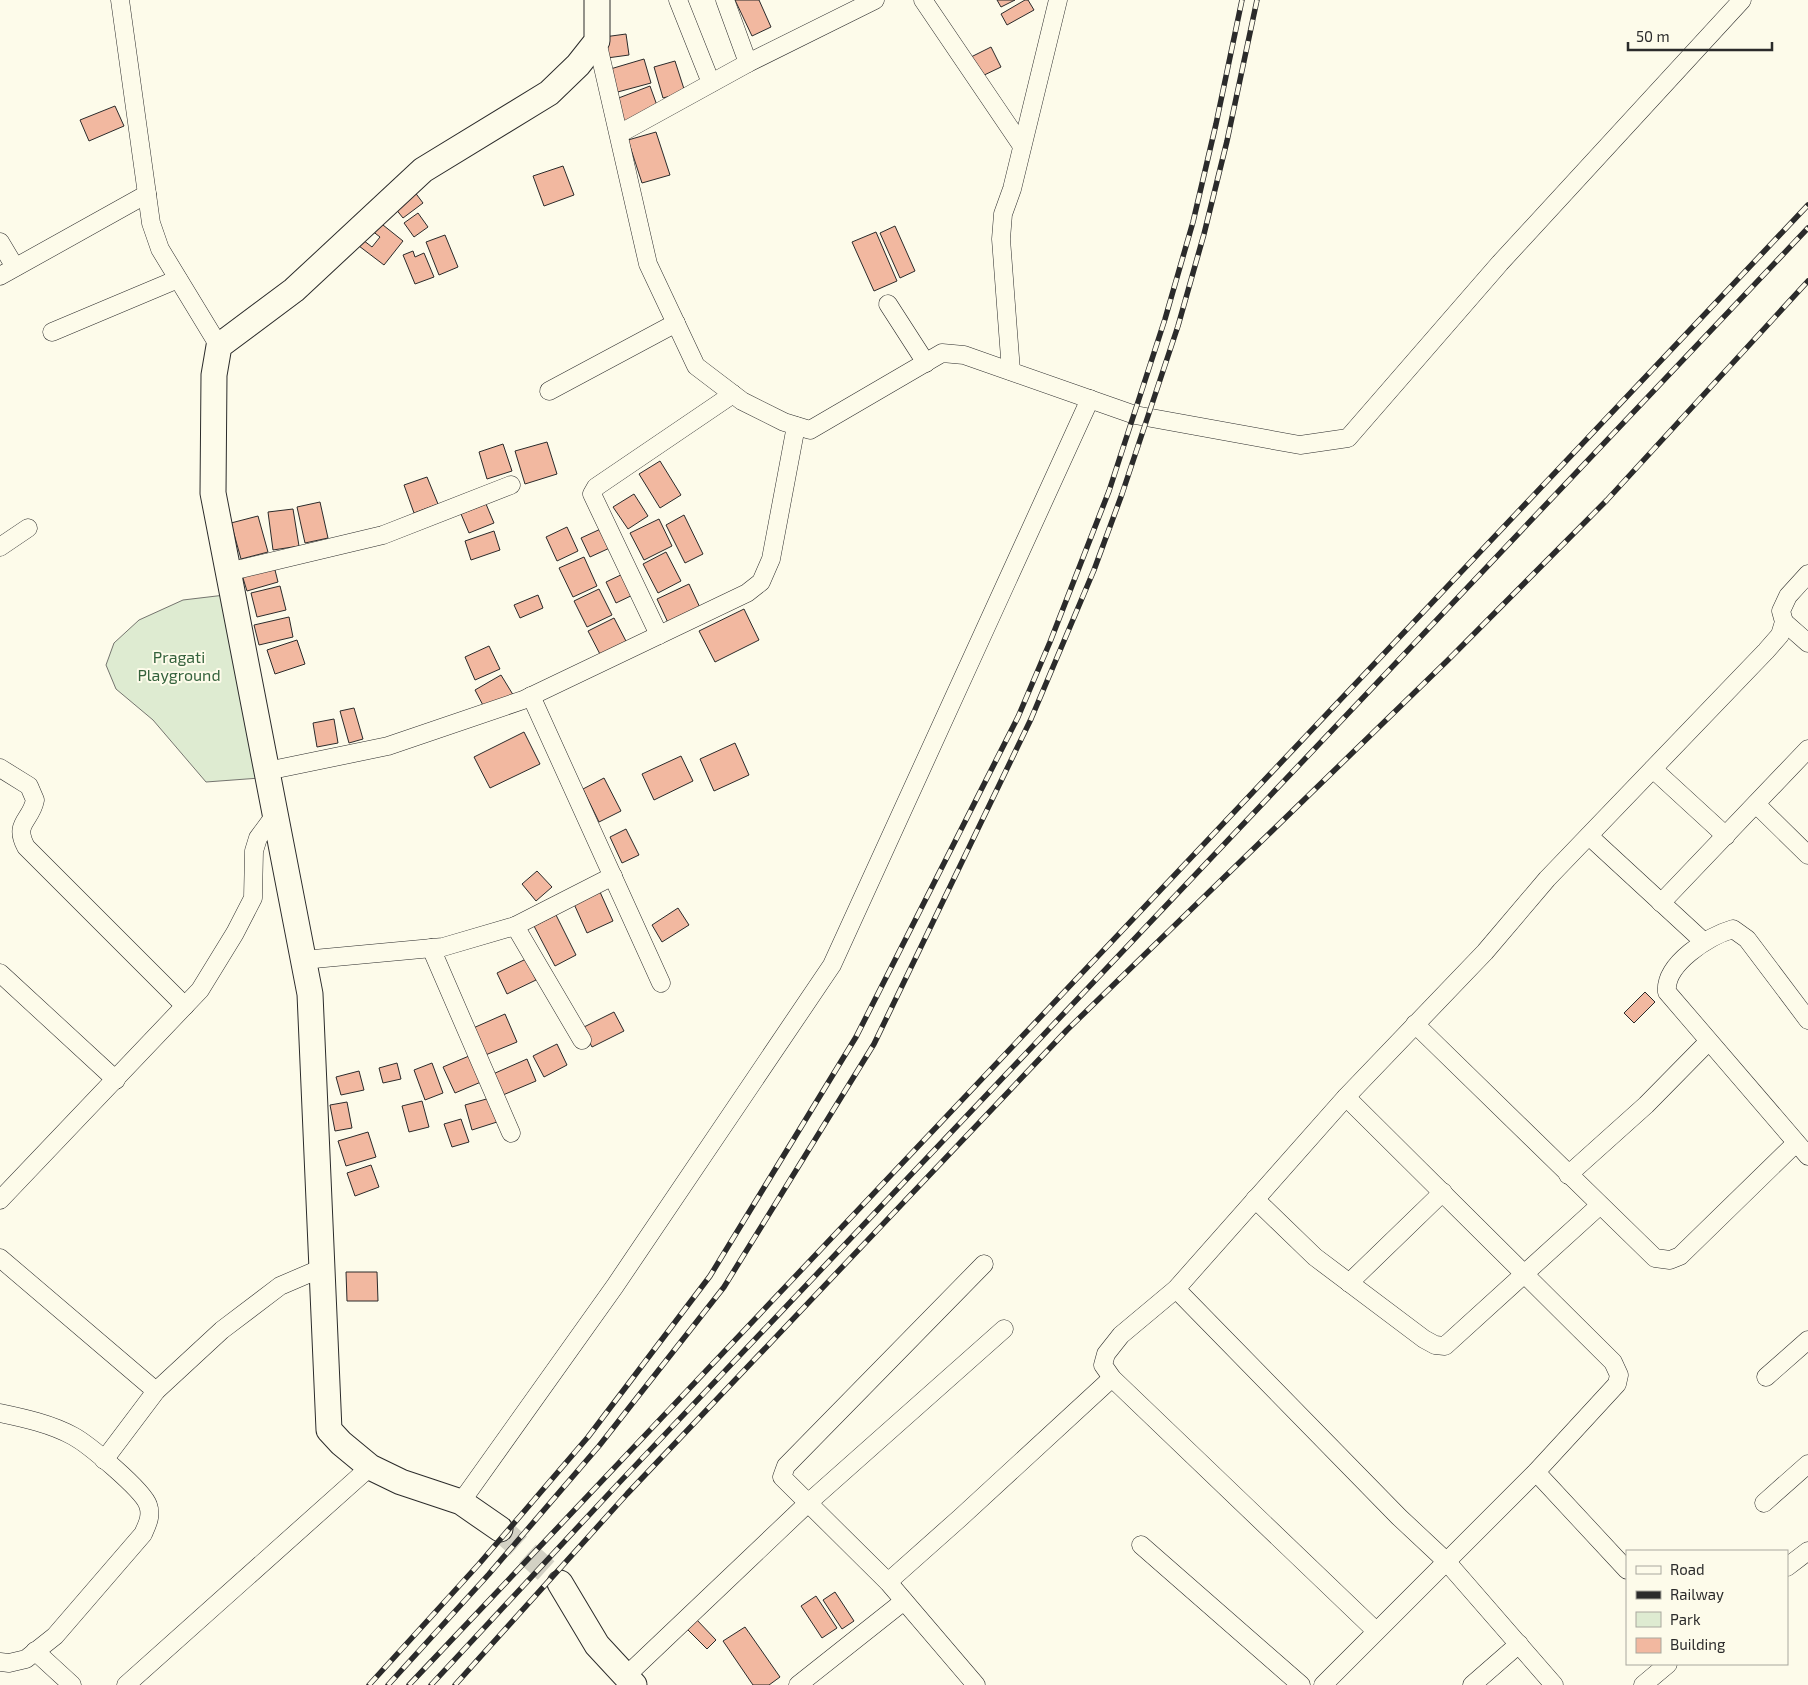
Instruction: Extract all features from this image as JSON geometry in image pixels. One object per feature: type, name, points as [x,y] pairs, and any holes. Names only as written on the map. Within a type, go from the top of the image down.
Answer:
[{"type":"street","points":[[120,0],[151,223],[160,249],[219,346],[214,375],[213,492],[310,994],[329,1430],[340,1443],[370,1467],[401,1482],[461,1502],[500,1529]]},
{"type":"street","points":[[597,0],[597,41],[648,264],[696,366],[733,394],[784,422],[810,430],[942,353],[964,355],[1135,415],[1300,445],[1348,438],[1500,263],[1742,0]]},
{"type":"street","points":[[678,0],[711,83]]},
{"type":"street","points":[[725,0],[748,62]]},
{"type":"street","points":[[619,134],[748,62],[875,0]]},
{"type":"street","points":[[923,0],[1022,146]]},
{"type":"street","points":[[1011,371],[1001,239],[1003,214],[1058,0]]},
{"type":"street","points":[[219,346],[294,290],[423,170],[549,93],[578,65],[597,41]]},
{"type":"street","points":[[0,276],[147,194]]},
{"type":"street","points":[[0,242],[15,267]]},
{"type":"street","points":[[52,332],[178,278]]},
{"type":"street","points":[[888,304],[926,363]]},
{"type":"street","points":[[549,391],[676,323]]},
{"type":"street","points":[[660,635],[592,494],[596,487],[733,394]]},
{"type":"street","points":[[461,1502],[615,1286],[832,965],[1090,399]]},
{"type":"street","points":[[267,771],[388,746],[488,714],[531,696],[747,593],[761,582],[771,559],[796,426]]},
{"type":"street","points":[[228,572],[383,535],[511,485]]},
{"type":"street","points":[[0,547],[28,528]]},
{"type":"street","points":[[1376,1631],[1112,1378],[1103,1365],[1106,1354],[1121,1335],[1176,1289],[1346,1096],[1485,952],[1548,879],[1780,635],[1784,622],[1781,611],[1788,596],[1808,574]]},
{"type":"street","points":[[1784,622],[1808,643]]},
{"type":"street","points":[[531,696],[661,983]]},
{"type":"street","points":[[1661,903],[1808,749]]},
{"type":"street","points":[[0,768],[29,786],[35,800],[20,830],[20,837],[26,847],[185,1006]]},
{"type":"street","points":[[1653,769],[1726,836]]},
{"type":"street","points":[[1756,804],[1808,854]]},
{"type":"street","points":[[0,1200],[200,990],[235,933],[253,898],[254,850],[258,838],[275,816]]},
{"type":"street","points":[[1589,836],[1704,942]]},
{"type":"street","points":[[303,960],[443,947],[515,926],[612,876]]},
{"type":"street","points":[[515,926],[582,1040]]},
{"type":"street","points":[[1808,1020],[1747,939],[1733,929],[1720,933],[1704,942],[1672,970],[1666,982],[1667,992],[1708,1042],[1808,1156]]},
{"type":"street","points":[[430,948],[511,1133]]},
{"type":"street","points":[[0,973],[116,1080]]},
{"type":"street","points":[[1415,1024],[1599,1206],[1655,1258],[1670,1260],[1680,1256],[1796,1143]]},
{"type":"street","points":[[1568,1175],[1646,1105],[1708,1042]]},
{"type":"street","points":[[1323,1685],[1536,1472],[1617,1384],[1619,1375],[1613,1362],[1346,1096]]},
{"type":"street","points":[[1349,1283],[1443,1192]]},
{"type":"street","points":[[1255,1199],[1315,1257],[1424,1339],[1435,1345],[1445,1346],[1599,1206]]},
{"type":"street","points":[[0,1258],[156,1391]]},
{"type":"street","points":[[976,1685],[888,1582],[782,1477],[786,1466],[984,1264]]},
{"type":"street","points":[[104,1460],[156,1391],[222,1330],[280,1286],[322,1268]]},
{"type":"street","points":[[1176,1289],[1400,1517],[1446,1561],[1554,1685]]},
{"type":"street","points":[[560,1583],[597,1645],[630,1681],[808,1503],[1004,1329]]},
{"type":"street","points":[[1766,1377],[1808,1340]]},
{"type":"street","points":[[888,1582],[1112,1378]]},
{"type":"street","points":[[0,1413],[31,1420],[74,1436],[116,1470],[148,1504],[150,1518],[143,1534],[55,1636],[26,1659],[9,1663],[0,1662]]},
{"type":"street","points":[[1764,1503],[1808,1464]]},
{"type":"street","points":[[126,1685],[370,1467]]},
{"type":"street","points":[[1536,1472],[1626,1569]]},
{"type":"street","points":[[1142,1545],[1301,1685]]},
{"type":"street","points":[[1788,1567],[1808,1551]]},
{"type":"street","points":[[798,1685],[904,1601]]},
{"type":"street","points":[[1472,1685],[1519,1644]]},
{"type":"street","points":[[35,1651],[72,1685]]},
{"type":"street","points":[[1643,1685],[1667,1665]]},
{"type":"green space","name":"Pragati Playground","points":[[225,595],[260,778],[206,782],[153,720],[116,689],[106,665],[114,643],[139,620],[183,600]]},
{"type":"building","points":[[735,0],[759,0],[771,27],[752,36]]},
{"type":"building","points":[[997,0],[1015,0],[1001,7]]},
{"type":"building","points":[[1028,0],[1034,10],[1007,25],[1001,14]]},
{"type":"building","points":[[626,34],[629,55],[607,58],[604,37]]},
{"type":"building","points":[[991,47],[1001,67],[978,78],[969,58]]},
{"type":"building","points":[[644,59],[651,83],[614,93],[607,70]]},
{"type":"building","points":[[675,61],[685,92],[663,98],[654,67]]},
{"type":"building","points":[[650,86],[659,111],[625,124],[616,99]]},
{"type":"building","points":[[115,106],[124,126],[89,141],[80,120]]},
{"type":"building","points":[[656,132],[670,175],[642,183],[628,140]]},
{"type":"building","points":[[563,166],[574,195],[544,206],[533,176]]},
{"type":"building","points":[[411,187],[423,203],[403,218],[391,203]]},
{"type":"building","points":[[418,213],[428,227],[414,237],[404,223]]},
{"type":"building","points":[[378,221],[403,241],[384,265],[359,246],[363,240],[372,247],[380,237],[371,230]]},
{"type":"building","points":[[895,226],[915,271],[900,278],[880,233]]},
{"type":"building","points":[[876,232],[897,281],[874,291],[852,242]]},
{"type":"building","points":[[445,235],[458,267],[439,275],[426,242]]},
{"type":"building","points":[[413,251],[415,257],[424,253],[434,277],[415,284],[403,255]]},
{"type":"building","points":[[547,442],[557,474],[525,484],[515,451]]},
{"type":"building","points":[[503,444],[512,471],[487,479],[479,452]]},
{"type":"building","points":[[660,461],[681,495],[660,508],[639,474]]},
{"type":"building","points":[[427,477],[438,504],[414,513],[404,485]]},
{"type":"building","points":[[634,494],[648,516],[628,529],[613,507]]},
{"type":"building","points":[[320,502],[328,538],[305,543],[297,507]]},
{"type":"building","points":[[486,504],[494,523],[469,533],[461,514]]},
{"type":"building","points":[[293,509],[299,546],[273,550],[268,512]]},
{"type":"building","points":[[684,515],[703,554],[685,563],[666,525]]},
{"type":"building","points":[[258,516],[268,552],[241,559],[231,523]]},
{"type":"building","points":[[659,519],[672,546],[644,560],[630,533]]},
{"type":"building","points":[[567,527],[578,551],[557,561],[546,537]]},
{"type":"building","points":[[605,527],[614,546],[590,557],[581,538]]},
{"type":"building","points":[[494,531],[500,550],[471,560],[465,541]]},
{"type":"building","points":[[666,552],[681,581],[658,593],[643,564]]},
{"type":"building","points":[[584,557],[597,586],[573,597],[559,568]]},
{"type":"building","points":[[274,566],[278,582],[247,591],[242,575]]},
{"type":"building","points":[[627,572],[637,593],[616,603],[606,582]]},
{"type":"building","points":[[689,584],[702,612],[670,627],[657,599]]},
{"type":"building","points":[[280,586],[286,610],[257,617],[251,593]]},
{"type":"building","points":[[599,589],[612,615],[587,627],[574,601]]},
{"type":"building","points":[[538,595],[543,608],[520,618],[514,605]]},
{"type":"building","points":[[744,609],[759,640],[715,662],[699,631]]},
{"type":"building","points":[[289,617],[293,637],[259,645],[254,625]]},
{"type":"building","points":[[614,618],[628,645],[602,658],[588,631]]},
{"type":"building","points":[[297,640],[305,664],[275,674],[267,650]]},
{"type":"building","points":[[489,646],[500,669],[475,680],[465,657]]},
{"type":"building","points":[[501,675],[515,698],[486,711],[475,690]]},
{"type":"building","points":[[354,708],[363,739],[349,743],[340,711]]},
{"type":"building","points":[[334,719],[338,743],[317,747],[313,723]]},
{"type":"building","points":[[524,732],[540,764],[490,788],[474,757]]},
{"type":"building","points":[[735,743],[749,775],[714,791],[700,759]]},
{"type":"building","points":[[681,756],[693,781],[654,800],[642,774]]},
{"type":"building","points":[[604,778],[621,811],[599,822],[583,789]]},
{"type":"building","points":[[626,829],[639,855],[622,863],[610,837]]},
{"type":"building","points":[[537,871],[552,887],[536,901],[522,884]]},
{"type":"building","points":[[600,892],[613,921],[587,933],[574,904]]},
{"type":"building","points":[[678,908],[689,925],[662,942],[652,925]]},
{"type":"building","points":[[556,915],[576,955],[555,966],[534,926]]},
{"type":"building","points":[[526,959],[536,980],[507,994],[497,973]]},
{"type":"building","points":[[1645,992],[1655,1002],[1634,1023],[1624,1013]]},
{"type":"building","points":[[614,1012],[624,1031],[592,1047],[582,1028]]},
{"type":"building","points":[[505,1014],[517,1042],[483,1056],[471,1029]]},
{"type":"building","points":[[557,1044],[567,1065],[544,1077],[533,1056]]},
{"type":"building","points":[[469,1056],[481,1082],[455,1093],[443,1067]]},
{"type":"building","points":[[527,1059],[536,1081],[503,1095],[493,1074]]},
{"type":"building","points":[[397,1063],[401,1079],[383,1083],[379,1068]]},
{"type":"building","points":[[432,1063],[443,1093],[425,1100],[414,1070]]},
{"type":"building","points":[[359,1071],[364,1090],[341,1095],[336,1077]]},
{"type":"building","points":[[490,1098],[497,1122],[472,1130],[465,1105]]},
{"type":"building","points":[[422,1101],[429,1127],[409,1132],[402,1106]]},
{"type":"building","points":[[347,1102],[352,1128],[335,1131],[330,1105]]},
{"type":"building","points":[[461,1119],[469,1142],[452,1147],[444,1124]]},
{"type":"building","points":[[368,1132],[376,1157],[346,1166],[338,1141]]},
{"type":"building","points":[[371,1165],[379,1187],[355,1196],[347,1173]]},
{"type":"building","points":[[346,1272],[377,1272],[378,1301],[347,1301]]},
{"type":"building","points":[[835,1592],[854,1621],[842,1629],[823,1600]]},
{"type":"building","points":[[816,1596],[837,1628],[822,1638],[801,1606]]},
{"type":"building","points":[[696,1619],[716,1640],[707,1649],[686,1628]]},
{"type":"building","points":[[745,1627],[780,1677],[769,1685],[753,1685],[723,1641]]},
{"type":"tunnel","points":[[500,1529],[560,1583]]},
{"type":"railway","points":[[369,1685],[479,1564],[588,1437],[710,1276],[856,1037],[1018,717],[1050,642],[1109,491],[1165,319],[1193,222],[1242,0]]},
{"type":"railway","points":[[388,1685],[489,1574],[599,1446],[724,1287],[874,1044],[1031,719],[1094,570],[1122,494],[1178,326],[1204,234],[1227,141],[1257,0]]},
{"type":"railway","points":[[409,1685],[1808,205]]},
{"type":"railway","points":[[431,1685],[617,1485],[1808,228]]},
{"type":"railway","points":[[455,1685],[627,1494],[1067,1030],[1448,660],[1607,500],[1808,281]]}]
